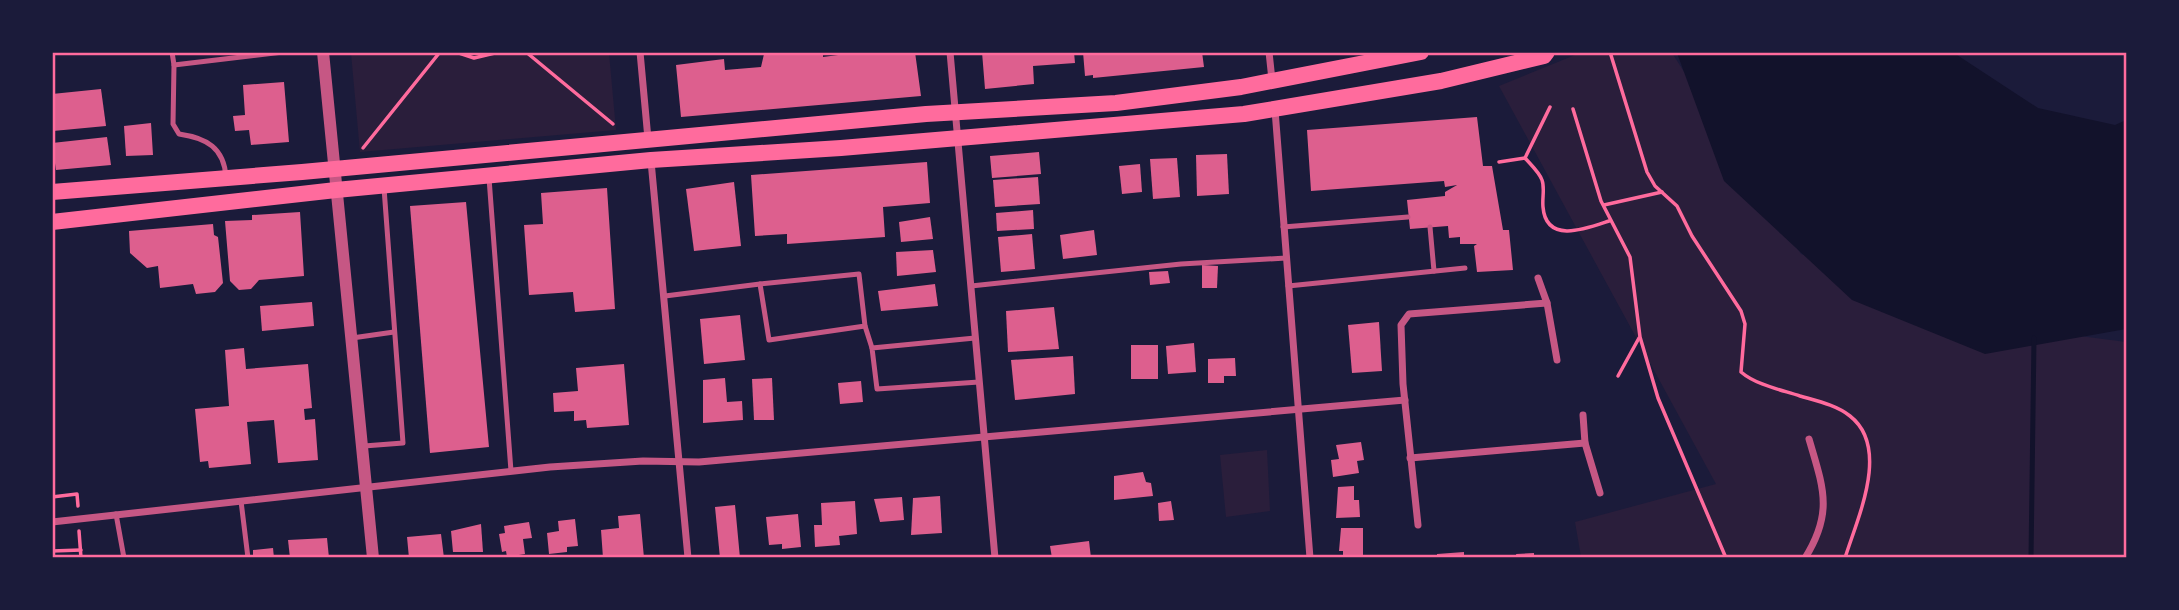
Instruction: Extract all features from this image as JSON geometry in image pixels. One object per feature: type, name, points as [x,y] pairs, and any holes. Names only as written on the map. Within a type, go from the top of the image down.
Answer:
[{"type":"main road","points":[[52,192],[956,113],[1116,103],[1272,80],[1421,52]]},
{"type":"main road","points":[[52,222],[384,185],[651,160],[841,148],[1275,109],[1441,81],[1544,56],[1547,52]]},
{"type":"street","points":[[323,52],[373,558]]},
{"type":"street","points":[[640,52],[648,139]]},
{"type":"street","points":[[950,52],[995,558]]},
{"type":"street","points":[[1269,52],[1272,80]]},
{"type":"street","points":[[1275,109],[1310,558]]},
{"type":"street","points":[[651,160],[688,558]]},
{"type":"street","points":[[1538,278],[1547,303],[1557,360]]},
{"type":"street","points":[[1418,525],[1405,400],[1401,325],[1409,314],[1547,303]]},
{"type":"street","points":[[52,522],[511,471],[643,461],[678,462],[1405,400]]},
{"type":"street","points":[[1583,415],[1585,443],[1600,493]]},
{"type":"street","points":[[1805,558],[1818,537],[1825,494],[1809,439]]},
{"type":"street","points":[[1410,458],[1585,443]]},
{"type":"lane","points":[[172,52],[173,124],[179,134],[200,137],[216,147],[225,163],[226,177]]},
{"type":"lane","points":[[174,65],[283,52]]},
{"type":"lane","points":[[489,175],[511,471]]},
{"type":"lane","points":[[363,446],[403,443],[384,185]]},
{"type":"lane","points":[[1283,227],[1408,216]]},
{"type":"lane","points":[[1430,227],[1434,271]]},
{"type":"lane","points":[[971,286],[1181,264],[1286,258]]},
{"type":"lane","points":[[1288,286],[1465,268]]},
{"type":"lane","points":[[665,296],[859,274],[865,326],[872,348],[877,389],[979,382]]},
{"type":"lane","points":[[760,284],[769,340],[865,326]]},
{"type":"lane","points":[[351,338],[394,332]]},
{"type":"lane","points":[[872,348],[975,338]]},
{"type":"lane","points":[[241,501],[248,558]]},
{"type":"lane","points":[[116,514],[124,558]]},
{"type":"path","points":[[363,148],[440,52]]},
{"type":"path","points":[[456,52],[474,58],[499,52]]},
{"type":"path","points":[[526,52],[613,124]]},
{"type":"path","points":[[1609,52],[1643,160],[1656,186],[1677,206],[1692,236],[1741,311],[1745,324],[1741,372],[1849,414],[1861,429],[1868,449],[1868,478],[1845,558]]},
{"type":"path","points":[[1525,158],[1550,107]]},
{"type":"path","points":[[1573,109],[1609,221],[1630,257],[1640,337],[1673,441],[1726,558]]},
{"type":"path","points":[[1499,162],[1525,158]]},
{"type":"path","points":[[1525,158],[1542,180],[1546,218],[1557,229],[1572,233],[1609,221]]},
{"type":"path","points":[[1604,205],[1662,192]]},
{"type":"path","points":[[1618,376],[1640,337]]},
{"type":"path","points":[[52,497],[77,494]]},
{"type":"path","points":[[52,551],[81,550],[81,558]]},
{"type":"shaded area","points":[[351,53],[609,53],[616,130],[360,152]]},
{"type":"shaded area","points":[[1580,53],[1672,53],[1801,254],[2026,329],[2126,342],[2126,557],[1581,557],[1575,522],[1716,484],[1499,86]]},
{"type":"shaded area","points":[[1677,53],[1954,53],[2038,108],[2115,125],[2126,120],[2126,329],[1985,354],[1852,300],[1724,181]]},
{"type":"shaded area","points":[[1267,450],[1270,511],[1226,517],[1220,455]]},
{"type":"building","points":[[823,52],[823,57],[861,52],[915,52],[921,96],[681,117],[676,65],[724,59],[725,70],[761,67],[764,54]]},
{"type":"building","points":[[982,52],[1074,52],[1075,63],[1033,66],[1034,84],[985,89]]},
{"type":"building","points":[[1083,52],[1202,52],[1204,67],[1093,78],[1093,75],[1085,76]]},
{"type":"building","points":[[284,82],[289,142],[251,145],[249,130],[235,131],[233,116],[245,115],[243,85]]},
{"type":"building","points":[[101,89],[106,126],[53,131],[52,94]]},
{"type":"building","points":[[1477,117],[1483,166],[1492,166],[1503,230],[1509,230],[1513,270],[1477,272],[1474,246],[1477,244],[1460,244],[1460,237],[1449,238],[1448,226],[1410,229],[1407,200],[1445,196],[1445,192],[1457,185],[1445,187],[1444,181],[1311,191],[1307,130]]},
{"type":"building","points":[[151,123],[153,155],[126,156],[124,126]]},
{"type":"building","points":[[107,137],[111,165],[56,170],[52,143]]},
{"type":"building","points":[[1039,152],[1041,174],[992,178],[990,156]]},
{"type":"building","points":[[1227,154],[1229,194],[1197,196],[1196,155]]},
{"type":"building","points":[[1177,158],[1180,197],[1153,199],[1150,159]]},
{"type":"building","points":[[927,162],[930,203],[883,207],[885,237],[787,244],[787,234],[755,236],[751,175]]},
{"type":"building","points":[[1140,164],[1142,192],[1122,194],[1119,166]]},
{"type":"building","points":[[1038,177],[1040,204],[995,207],[993,180]]},
{"type":"building","points":[[734,182],[741,246],[694,251],[686,189]]},
{"type":"building","points":[[607,188],[615,309],[575,312],[573,292],[529,295],[524,225],[543,224],[541,193]]},
{"type":"building","points":[[466,202],[489,447],[430,453],[410,206]]},
{"type":"building","points":[[1033,210],[1034,229],[997,231],[996,213]]},
{"type":"building","points":[[300,212],[304,276],[259,280],[251,289],[239,290],[230,281],[225,221],[252,220],[252,215]]},
{"type":"building","points":[[930,217],[933,239],[901,242],[899,222]]},
{"type":"building","points":[[213,224],[214,235],[218,237],[223,283],[215,292],[196,294],[193,284],[160,288],[158,266],[147,268],[130,253],[129,231]]},
{"type":"building","points":[[1094,230],[1097,255],[1063,259],[1060,235]]},
{"type":"building","points":[[1032,234],[1035,269],[1001,272],[998,237]]},
{"type":"building","points":[[933,250],[936,272],[897,276],[896,252]]},
{"type":"building","points":[[1202,265],[1218,266],[1217,288],[1202,288]]},
{"type":"building","points":[[1168,271],[1170,283],[1150,285],[1149,272]]},
{"type":"building","points":[[935,284],[938,306],[881,311],[878,291]]},
{"type":"building","points":[[312,302],[314,326],[262,331],[260,306]]},
{"type":"building","points":[[1054,307],[1059,349],[1008,352],[1006,311]]},
{"type":"building","points":[[740,315],[745,360],[704,364],[700,319]]},
{"type":"building","points":[[1379,322],[1382,371],[1352,373],[1348,325]]},
{"type":"building","points":[[1194,343],[1196,372],[1168,374],[1166,346]]},
{"type":"building","points":[[1131,345],[1158,345],[1158,379],[1131,379]]},
{"type":"building","points":[[244,348],[246,369],[308,364],[312,408],[304,409],[305,420],[315,419],[318,460],[278,463],[274,420],[247,422],[251,464],[209,468],[208,461],[200,462],[195,409],[229,406],[225,350]]},
{"type":"building","points":[[1073,356],[1075,394],[1015,400],[1011,360]]},
{"type":"building","points":[[1235,358],[1236,376],[1224,376],[1224,383],[1208,383],[1208,359]]},
{"type":"building","points":[[624,364],[629,425],[587,428],[586,420],[574,421],[574,411],[554,412],[553,393],[578,391],[576,368]]},
{"type":"building","points":[[725,378],[727,402],[742,401],[743,420],[703,423],[703,380]]},
{"type":"building","points":[[772,378],[774,420],[754,420],[752,379]]},
{"type":"building","points":[[861,381],[863,402],[840,404],[838,383]]},
{"type":"building","points":[[1361,442],[1364,460],[1357,461],[1359,473],[1333,477],[1331,460],[1339,459],[1336,445]]},
{"type":"building","points":[[1143,472],[1146,482],[1151,483],[1153,496],[1114,500],[1114,476]]},
{"type":"building","points":[[1354,486],[1354,500],[1359,500],[1360,517],[1336,518],[1338,487]]},
{"type":"building","points":[[940,496],[942,533],[911,535],[913,498]]},
{"type":"building","points":[[902,497],[904,520],[880,522],[874,499]]},
{"type":"building","points":[[855,501],[857,534],[839,536],[840,545],[815,547],[814,525],[822,525],[821,503]]},
{"type":"building","points":[[1171,501],[1174,520],[1159,521],[1158,503]]},
{"type":"building","points":[[735,505],[740,558],[720,558],[715,507]]},
{"type":"building","points":[[640,514],[644,558],[603,558],[601,530],[619,528],[618,516]]},
{"type":"building","points":[[798,514],[801,547],[782,549],[782,544],[769,545],[766,517]]},
{"type":"building","points":[[575,519],[578,546],[567,547],[567,552],[549,554],[547,533],[559,531],[558,521]]},
{"type":"building","points":[[529,522],[532,538],[523,539],[525,554],[507,557],[506,551],[502,552],[499,534],[505,533],[504,526]]},
{"type":"building","points":[[481,524],[483,552],[453,552],[451,531]]},
{"type":"building","points":[[1341,528],[1363,528],[1363,556],[1343,557],[1343,551],[1339,551]]},
{"type":"building","points":[[441,534],[444,558],[409,558],[407,537]]},
{"type":"building","points":[[327,538],[329,558],[290,558],[288,540]]},
{"type":"building","points":[[1089,541],[1091,558],[1052,558],[1050,546]]},
{"type":"building","points":[[273,548],[274,558],[253,558],[253,550]]},
{"type":"building","points":[[1464,552],[1464,558],[1437,558],[1437,554]]},
{"type":"building","points":[[1534,553],[1534,558],[1517,558],[1516,554]]},
{"type":"waterway","points":[[2031,558],[2034,338]]}]
